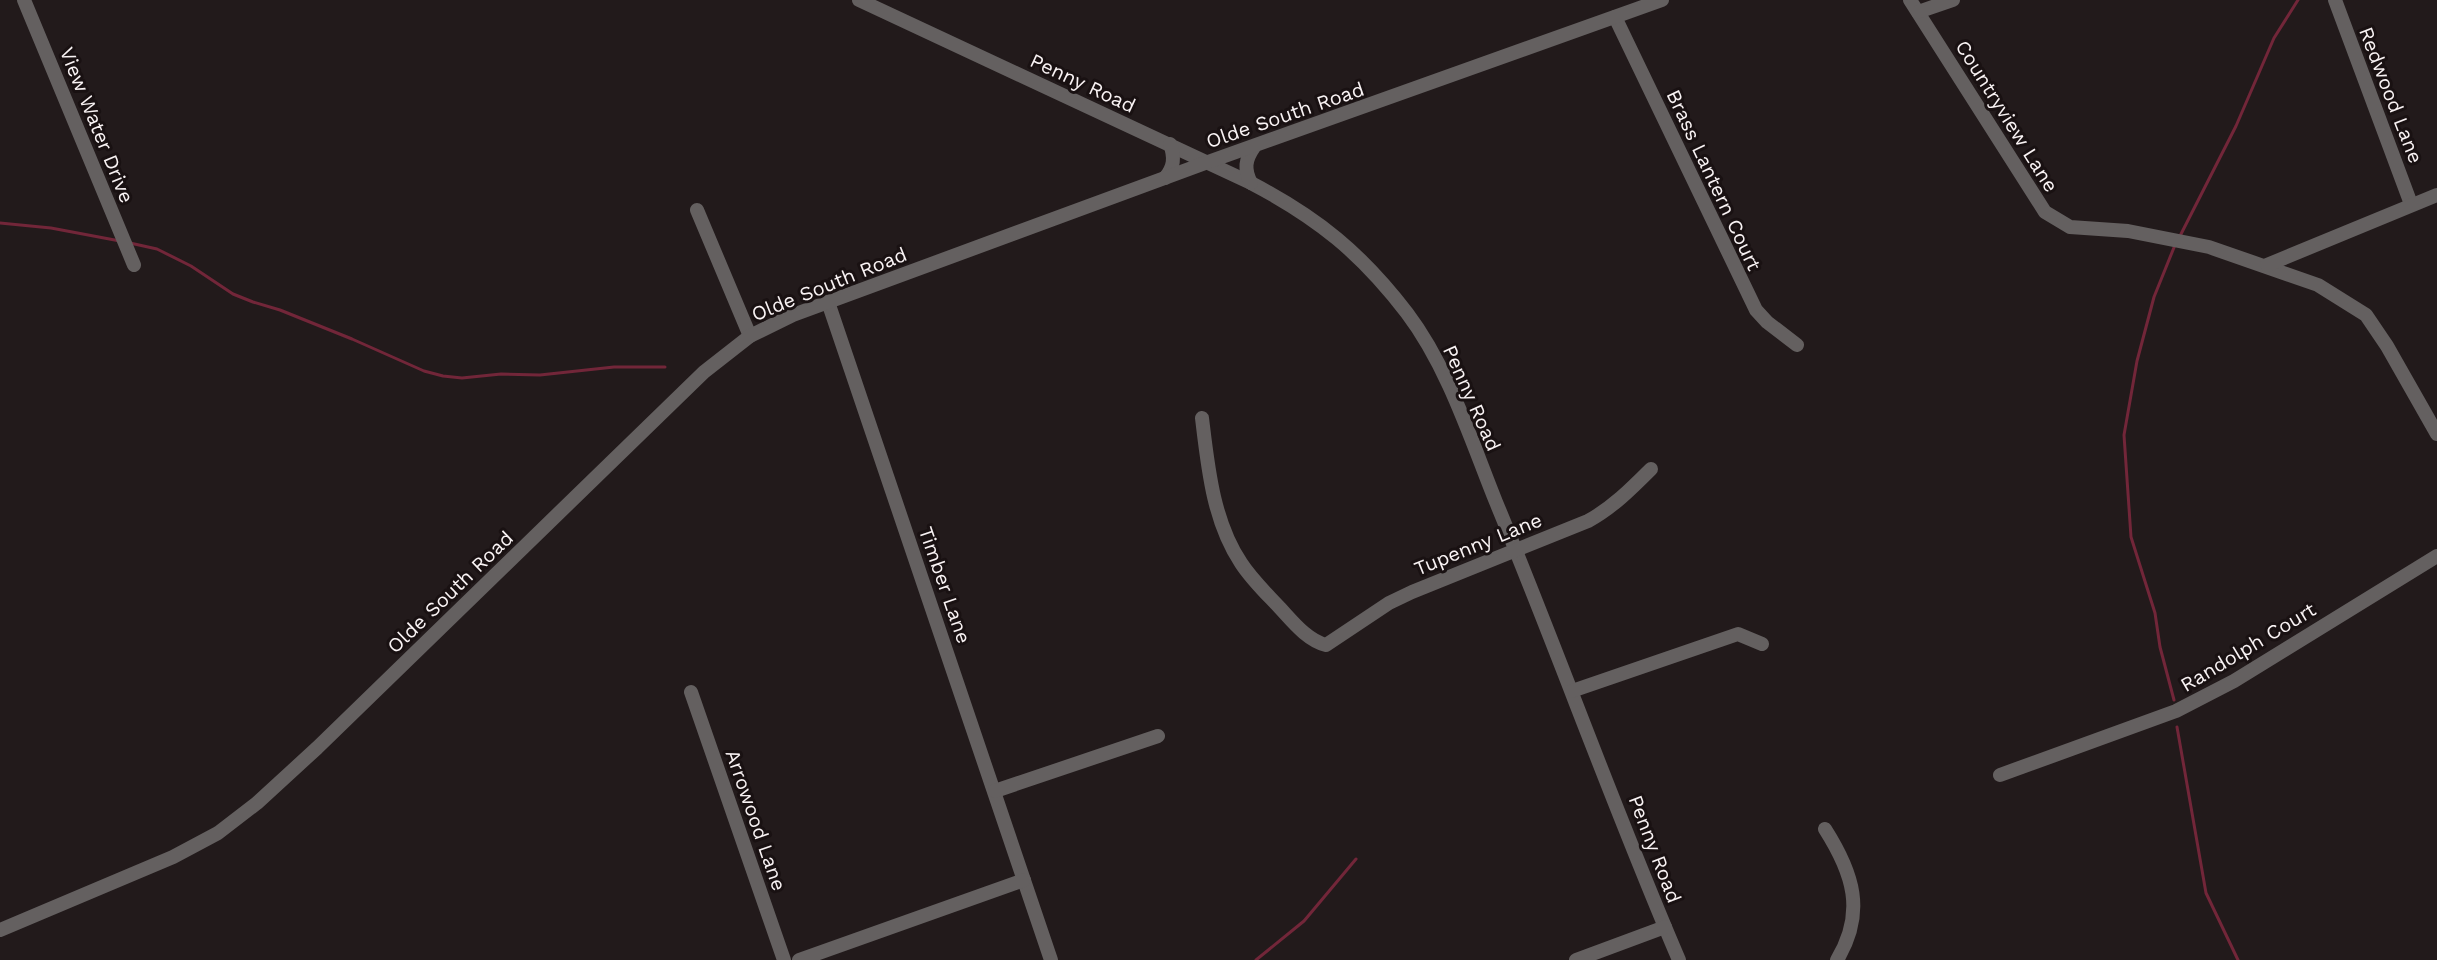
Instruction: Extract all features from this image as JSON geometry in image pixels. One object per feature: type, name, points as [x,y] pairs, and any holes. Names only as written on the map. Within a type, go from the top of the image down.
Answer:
[{"type":"street","name":"View Water Drive","points":[[24,0],[134,266]]},
{"type":"street","name":"Olde South Road","points":[[0,930],[173,857],[218,833],[257,803],[323,742],[704,372],[750,336],[793,315],[1208,162],[1662,0]]},
{"type":"street","name":"Countryview Lane","points":[[1910,0],[2045,212],[2070,227],[2124,231],[2210,247],[2268,265],[2318,285],[2366,315],[2387,346],[2437,434]]},
{"type":"street","points":[[1918,12],[1953,0]]},
{"type":"street","name":"Redwood Lane","points":[[2335,0],[2411,204]]},
{"type":"street","name":"Penny Road","points":[[864,1],[1208,162],[1292,204],[1324,226],[1365,263],[1408,315],[1439,365],[1516,549],[1679,960]]},
{"type":"street","name":"Brass Lantern Court","points":[[1616,17],[1756,310],[1767,322],[1797,345]]},
{"type":"street","points":[[1165,178],[1173,167],[1173,152],[1170,144]]},
{"type":"street","points":[[1251,183],[1246,161],[1254,147]]},
{"type":"street","points":[[2268,265],[2437,195]]},
{"type":"street","points":[[697,210],[750,336]]},
{"type":"street","name":"Timber Lane","points":[[828,302],[996,791],[1051,960]]},
{"type":"street","name":"Tupenny Lane","points":[[1202,418],[1215,501],[1230,546],[1256,582],[1315,642],[1326,645],[1334,642],[1389,603],[1438,580],[1601,514],[1651,469]]},
{"type":"street","name":"Randolph Court","points":[[2000,775],[2176,711],[2199,700],[2234,681],[2437,556]]},
{"type":"street","points":[[1572,691],[1738,634],[1762,644]]},
{"type":"street","name":"Arrowood Lane","points":[[691,692],[784,960]]},
{"type":"street","points":[[996,791],[1158,736]]},
{"type":"street","points":[[1825,829],[1841,854],[1851,878],[1853,893],[1850,932],[1837,960]]},
{"type":"street","points":[[799,960],[1024,880]]},
{"type":"street","points":[[1576,960],[1665,927]]},
{"type":"waterway","points":[[2180,236],[2236,126],[2274,38],[2298,0]]},
{"type":"waterway","points":[[0,223],[51,228],[120,241]]},
{"type":"waterway","points":[[130,243],[157,249],[191,266],[233,294],[352,339],[424,371],[443,376],[462,378],[501,374],[540,375],[614,367],[665,367]]},
{"type":"waterway","points":[[2174,700],[2160,647],[2155,613],[2131,537],[2124,435],[2137,361],[2154,297],[2175,245]]},
{"type":"waterway","points":[[2177,727],[2206,893],[2238,960]]},
{"type":"waterway","points":[[1256,960],[1304,921],[1356,859]]}]
